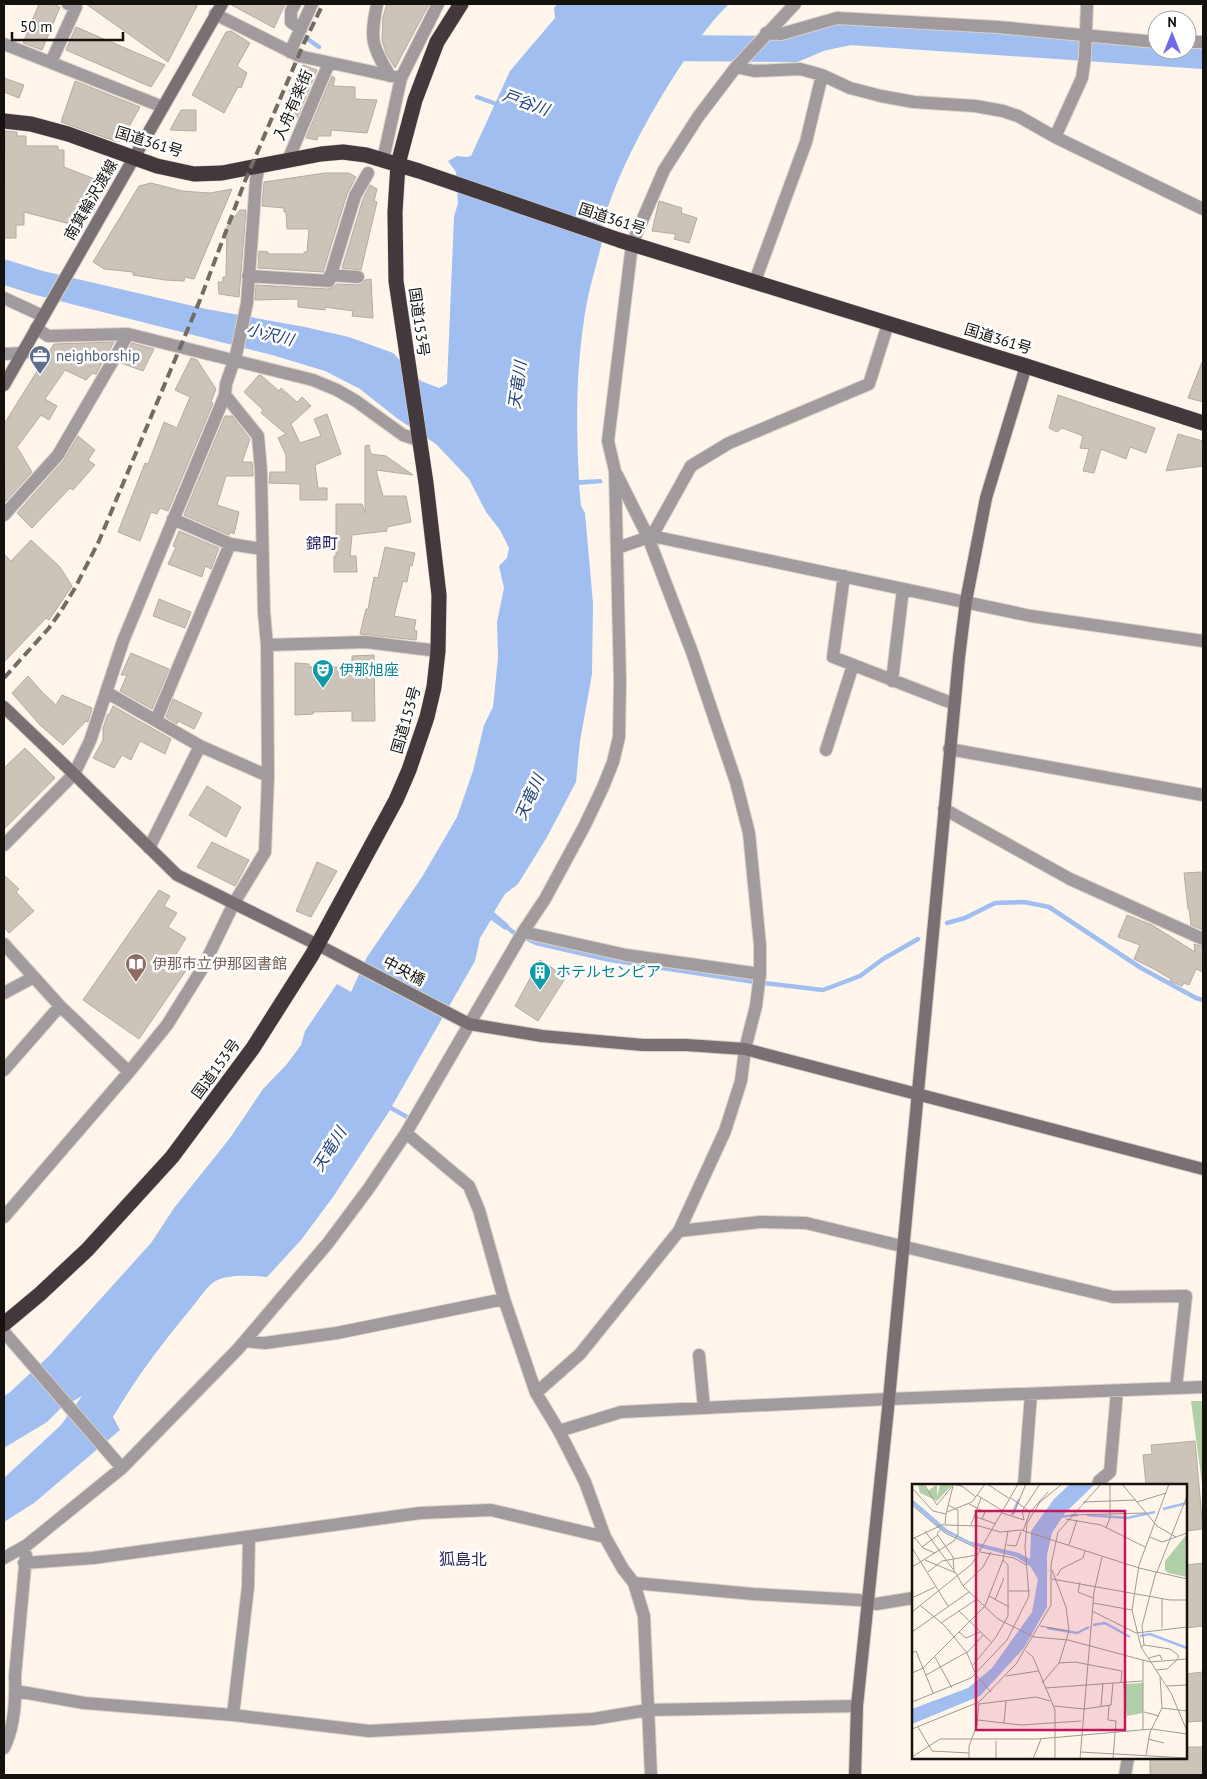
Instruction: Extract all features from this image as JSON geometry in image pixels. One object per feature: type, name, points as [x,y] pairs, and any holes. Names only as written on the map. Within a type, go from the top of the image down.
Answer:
[{"type":"highway","name":"国道153号","points":[[5,1331],[86,1250],[172,1157],[253,1048],[323,948],[396,800],[428,717],[438,651],[439,595],[426,483],[396,281],[395,212],[398,164],[415,100],[437,42],[461,4]]},
{"type":"highway","name":"国道361号","points":[[4,121],[30,124],[68,134],[157,166],[194,174],[222,172],[343,152],[366,155],[419,171],[626,242],[1203,423]]},
{"type":"street","points":[[51,62],[76,8],[68,4]]},
{"type":"street","points":[[295,4],[291,11],[291,22],[300,31]]},
{"type":"street","points":[[290,52],[312,4]]},
{"type":"street","points":[[377,4],[372,28],[373,42],[395,77]]},
{"type":"street","points":[[383,160],[395,77],[437,4]]},
{"type":"street","points":[[4,1558],[27,1545],[119,1465],[245,1341],[328,1243],[370,1188],[406,1133],[467,1023],[545,899],[586,825],[603,788],[619,736],[620,681],[615,471],[608,441],[626,242],[664,170],[698,117],[736,67],[794,4]]},
{"type":"street","points":[[1055,137],[1082,78],[1085,57],[1086,4]]},
{"type":"street","points":[[218,9],[299,56],[395,77]]},
{"type":"street","name":"南箕輪沢渡線","points":[[4,385],[24,353],[36,328],[218,9]]},
{"type":"street","points":[[766,33],[781,34],[837,18],[998,27],[1147,41]]},
{"type":"street","points":[[4,44],[163,107]]},
{"type":"street","name":"入舟有楽街","points":[[288,160],[329,63]]},
{"type":"street","points":[[736,67],[754,71],[800,69],[822,74],[850,88],[881,96],[914,102],[975,106],[1003,111],[1018,116],[1055,137],[1203,210]]},
{"type":"street","points":[[755,281],[806,142],[822,74]]},
{"type":"street","points":[[4,845],[74,774],[90,742],[123,641],[225,396],[226,384],[235,358],[246,305],[259,165]]},
{"type":"street","points":[[248,276],[329,281],[355,196],[368,173]]},
{"type":"street","points":[[330,276],[358,278]]},
{"type":"street","points":[[4,298],[46,311]]},
{"type":"street","points":[[650,536],[691,466],[729,442],[869,384],[888,324]]},
{"type":"street","points":[[36,328],[48,336],[128,334],[235,358],[313,380],[337,390],[356,401],[403,435],[418,433]]},
{"type":"street","points":[[4,515],[58,455],[128,334]]},
{"type":"street","points":[[4,354],[24,353]]},
{"type":"street","points":[[855,1775],[857,1706],[889,1399],[949,749],[966,601],[986,498],[1026,366]]},
{"type":"street","points":[[4,1217],[167,1025],[202,969],[234,903],[266,852],[268,776],[267,645],[258,436],[225,396]]},
{"type":"street","points":[[536,1393],[580,1354],[679,1231],[725,1131],[741,1081],[745,1049],[756,1006],[760,974],[760,945],[749,833],[736,782],[650,536],[615,471]]},
{"type":"street","points":[[173,519],[230,544],[262,549]]},
{"type":"street","points":[[617,548],[650,536],[1031,616],[1203,641]]},
{"type":"street","points":[[156,720],[230,544]]},
{"type":"street","points":[[844,576],[833,657],[954,704]]},
{"type":"street","points":[[892,681],[903,588]]},
{"type":"street","points":[[267,645],[366,642],[438,651]]},
{"type":"street","points":[[826,750],[853,666]]},
{"type":"street","points":[[106,692],[200,746],[268,776]]},
{"type":"street","name":"中央橋","points":[[5,710],[74,774],[177,875],[467,1023],[542,1036],[643,1045],[686,1045],[745,1049],[1203,1170]]},
{"type":"street","points":[[149,848],[200,746]]},
{"type":"street","points":[[949,749],[1203,795]]},
{"type":"street","points":[[944,809],[1070,878],[1203,939]]},
{"type":"street","points":[[523,932],[626,955],[760,974]]},
{"type":"street","points":[[4,944],[60,1006],[129,1072]]},
{"type":"street","points":[[4,993],[34,977]]},
{"type":"street","points":[[4,1070],[60,1006]]},
{"type":"street","points":[[406,1133],[469,1186],[479,1210],[504,1299],[536,1393],[586,1482],[605,1537],[623,1569],[634,1583],[644,1616],[651,1775]]},
{"type":"street","points":[[679,1231],[760,1222],[806,1223],[1113,1297],[1186,1296],[1176,1388]]},
{"type":"street","points":[[245,1341],[265,1343],[337,1333],[504,1299]]},
{"type":"street","points":[[5,1331],[119,1465]]},
{"type":"street","points":[[699,1355],[704,1408]]},
{"type":"street","points":[[559,1431],[621,1412],[1203,1386]]},
{"type":"street","points":[[1098,1484],[1098,1481],[1110,1472],[1117,1391]]},
{"type":"street","points":[[1024,1484],[1031,1394]]},
{"type":"street","points":[[24,1563],[93,1558],[420,1513],[491,1510],[605,1537]]},
{"type":"street","points":[[233,1715],[248,1587],[249,1537]]},
{"type":"street","points":[[4,1748],[9,1739],[16,1692],[10,1676],[27,1545]]},
{"type":"street","points":[[634,1583],[753,1594],[859,1600],[876,1604],[912,1598]]},
{"type":"street","points":[[16,1692],[84,1703],[233,1715],[370,1731],[593,1720],[648,1710],[857,1706]]},
{"type":"street","points":[[1125,1775],[1128,1759]]},
{"type":"green space","points":[[1191,1401],[1203,1401],[1203,1491]]},
{"type":"water","points":[[557,4],[729,4],[707,28],[676,73],[645,124],[627,160],[605,216],[601,246],[587,301],[581,340],[578,380],[577,440],[579,480],[601,479],[603,483],[579,485],[581,506],[585,513],[593,603],[592,674],[580,741],[576,782],[547,837],[518,884],[505,894],[494,912],[509,925],[505,930],[491,920],[480,938],[475,961],[392,1106],[408,1115],[406,1119],[390,1110],[333,1197],[301,1240],[267,1277],[226,1277],[214,1282],[208,1288],[158,1350],[113,1417],[120,1430],[34,1503],[4,1522],[4,1478],[61,1425],[82,1396],[61,1408],[47,1422],[4,1448],[4,1396],[49,1356],[151,1243],[174,1208],[230,1138],[263,1089],[287,1064],[301,1045],[305,1031],[337,984],[351,992],[367,957],[422,877],[457,817],[473,771],[484,725],[493,707],[498,658],[497,622],[504,588],[499,566],[507,558],[509,548],[500,530],[486,512],[469,479],[436,444],[398,419],[360,389],[325,371],[272,355],[32,294],[4,285],[4,259],[43,271],[206,309],[349,337],[393,353],[421,381],[439,388],[447,384],[454,217],[458,203],[456,172],[448,161],[457,156],[471,156],[510,71],[555,18],[554,8]]},
{"type":"building","points":[[39,4],[52,4],[60,7],[42,50],[23,43]]},
{"type":"building","points":[[86,4],[198,4],[168,62]]},
{"type":"building","points":[[230,4],[285,4],[274,28]]},
{"type":"building","points":[[387,4],[429,4],[395,68],[386,53],[382,40],[383,17]]},
{"type":"building","points":[[76,27],[165,65],[151,87],[66,50]]},
{"type":"building","points":[[231,31],[250,43],[237,66],[247,73],[241,88],[238,87],[224,113],[192,95],[226,32]]},
{"type":"building","points":[[303,65],[317,70],[297,118],[285,114],[290,89]]},
{"type":"building","points":[[332,76],[335,78],[333,86],[355,87],[355,99],[377,100],[367,133],[331,130],[331,136],[318,136],[317,140],[306,138]]},
{"type":"building","points":[[4,78],[24,85],[19,98],[4,92]]},
{"type":"building","points":[[75,81],[140,107],[121,141],[115,141],[61,122]]},
{"type":"building","points":[[181,110],[196,110],[196,131],[170,130]]},
{"type":"building","points":[[5,131],[17,132],[17,136],[26,136],[26,146],[58,146],[58,150],[64,150],[64,167],[100,181],[88,202],[80,199],[74,225],[24,212],[24,225],[16,225],[16,238],[4,238]]},
{"type":"building","points":[[325,173],[349,173],[356,177],[347,194],[323,272],[258,268],[259,251],[268,252],[268,254],[304,254],[304,252],[307,252],[309,229],[287,229],[284,208],[262,206],[264,182]]},
{"type":"building","points":[[151,183],[195,192],[210,193],[232,189],[194,279],[185,277],[184,281],[165,280],[133,275],[133,272],[104,269],[93,262],[139,186]]},
{"type":"building","points":[[370,185],[377,189],[374,201],[377,202],[361,270],[342,268],[363,199]]},
{"type":"building","points":[[659,201],[682,208],[681,213],[697,218],[689,243],[674,239],[676,234],[652,231]]},
{"type":"building","points":[[240,210],[246,210],[239,297],[219,294],[218,282],[223,282],[223,277],[226,277],[227,226]]},
{"type":"building","points":[[371,279],[373,318],[352,316],[353,311],[325,307],[325,310],[298,307],[298,299],[255,300],[256,285],[328,289],[337,284],[358,285],[362,284],[365,280]]},
{"type":"building","points":[[114,342],[96,374],[93,373],[86,380],[65,370],[45,399],[57,406],[49,420],[41,415],[17,447],[32,472],[5,502],[4,424],[54,344]]},
{"type":"building","points":[[132,343],[154,349],[143,371],[121,363]]},
{"type":"building","points":[[191,358],[197,360],[216,389],[211,402],[213,403],[168,511],[160,508],[157,514],[151,512],[140,541],[118,532],[145,463],[148,464],[164,422],[177,428],[190,397],[175,390]]},
{"type":"building","points":[[1203,362],[1203,402],[1188,398]]},
{"type":"building","points":[[259,375],[279,391],[281,388],[297,402],[302,397],[311,406],[291,424],[300,443],[321,436],[314,419],[327,414],[341,454],[315,465],[318,488],[327,488],[327,500],[300,500],[300,484],[269,483],[270,472],[286,472],[286,455],[278,438],[286,434],[261,413],[263,410],[244,392]]},
{"type":"building","points":[[1058,395],[1155,428],[1146,453],[1130,447],[1126,459],[1101,449],[1094,473],[1083,471],[1089,449],[1080,448],[1083,436],[1062,428],[1057,432],[1049,428]]},
{"type":"building","points":[[225,416],[232,416],[250,439],[242,462],[252,462],[253,471],[253,476],[226,476],[217,505],[239,512],[234,534],[230,532],[229,535],[184,515]]},
{"type":"building","points":[[1178,434],[1203,441],[1203,466],[1166,471]]},
{"type":"building","points":[[78,436],[95,450],[88,460],[95,465],[73,490],[70,488],[32,528],[17,513],[64,460]]},
{"type":"building","points":[[369,445],[371,454],[386,456],[413,475],[376,470],[383,496],[406,496],[411,522],[387,527],[387,531],[352,535],[350,556],[356,556],[357,572],[334,572],[334,556],[336,556],[336,504],[362,504],[365,513],[365,446]]},
{"type":"building","points":[[179,531],[219,548],[211,569],[205,566],[202,577],[168,564],[176,547],[173,546]]},
{"type":"building","points":[[31,540],[60,567],[72,586],[49,620],[46,618],[4,662],[4,554],[11,561]]},
{"type":"building","points":[[385,547],[415,553],[412,566],[410,565],[407,582],[403,581],[394,616],[416,620],[414,630],[417,631],[416,640],[360,634],[366,609],[368,609],[374,577],[378,578]]},
{"type":"building","points":[[159,599],[191,612],[185,628],[153,616]]},
{"type":"building","points":[[131,653],[169,669],[152,709],[120,691],[127,675],[121,675]]},
{"type":"building","name":"伊那旭座","points":[[374,655],[375,721],[352,721],[352,711],[313,712],[313,714],[295,715],[295,663],[309,664],[309,667],[352,667],[352,656]]},
{"type":"building","points":[[28,676],[56,705],[62,695],[92,708],[88,722],[86,721],[63,745],[40,725],[12,693]]},
{"type":"building","points":[[173,699],[202,713],[194,729],[178,721],[177,724],[166,717]]},
{"type":"building","points":[[113,706],[171,739],[165,754],[140,741],[131,760],[122,755],[114,768],[93,758],[103,740],[103,728]]},
{"type":"building","points":[[25,748],[55,778],[4,829],[4,768]]},
{"type":"building","points":[[207,786],[241,807],[226,837],[189,815]]},
{"type":"building","points":[[212,842],[249,860],[235,886],[197,867]]},
{"type":"building","points":[[317,862],[337,871],[311,917],[296,911]]},
{"type":"building","points":[[1184,873],[1203,873],[1203,930],[1191,925]]},
{"type":"building","points":[[4,875],[19,889],[16,892],[34,911],[9,933],[4,927]]},
{"type":"building","name":"伊那市立伊那図書館","points":[[159,890],[170,896],[164,906],[177,913],[168,927],[186,938],[175,956],[189,966],[139,1039],[83,1000]]},
{"type":"building","points":[[1127,915],[1152,925],[1195,952],[1194,944],[1203,947],[1203,972],[1196,969],[1189,985],[1184,983],[1182,986],[1170,981],[1171,979],[1134,959],[1140,945],[1118,937]]},
{"type":"building","name":"ホテルセンピア","points":[[540,960],[566,977],[538,1021],[515,1006]]},
{"type":"building","points":[[1195,1441],[1203,1529],[1187,1531],[1187,1484],[1146,1484],[1143,1455],[1152,1454],[1151,1445]]},
{"type":"building","points":[[1203,1563],[1203,1626],[1187,1628],[1187,1565]]},
{"type":"building","points":[[1203,1672],[1203,1721],[1187,1722],[1187,1674]]},
{"type":"building","points":[[1187,1747],[1203,1747],[1203,1775],[1150,1775],[1150,1759],[1187,1759]]},
{"type":"waterway","points":[[658,48],[795,49],[821,38],[850,32],[1203,56]]},
{"type":"waterway","name":"戸谷川","points":[[299,33],[319,47]]},
{"type":"waterway","name":"戸谷川","points":[[477,97],[499,105]]},
{"type":"waterway","points":[[947,923],[965,918],[995,903],[1024,902],[1049,907],[1141,968],[1203,1000]]},
{"type":"waterway","points":[[504,925],[513,932],[536,943],[610,960],[748,981],[823,990],[860,976],[883,959],[918,939]]},
{"type":"railway","points":[[4,678],[49,628],[61,611],[99,541],[200,300],[245,181],[304,43],[323,4]]},
{"type":"place","name":"neighborship","points":[[40,375]]},
{"type":"place","name":"伊那旭座","points":[[323,689]]},
{"type":"place","name":"伊那市立伊那図書館","points":[[136,983]]},
{"type":"place","name":"ホテルセンピア","points":[[540,991]]},
{"type":"district","name":"錦町","points":[[322,543]]},
{"type":"district","name":"狐島北","points":[[463,1559]]},
{"type":"water label","name":"小沢川","points":[[270,334]]},
{"type":"water label","name":"天竜川","points":[[517,385]]},
{"type":"water label","name":"天竜川","points":[[529,797]]},
{"type":"water label","name":"天竜川","points":[[329,1149]]}]
